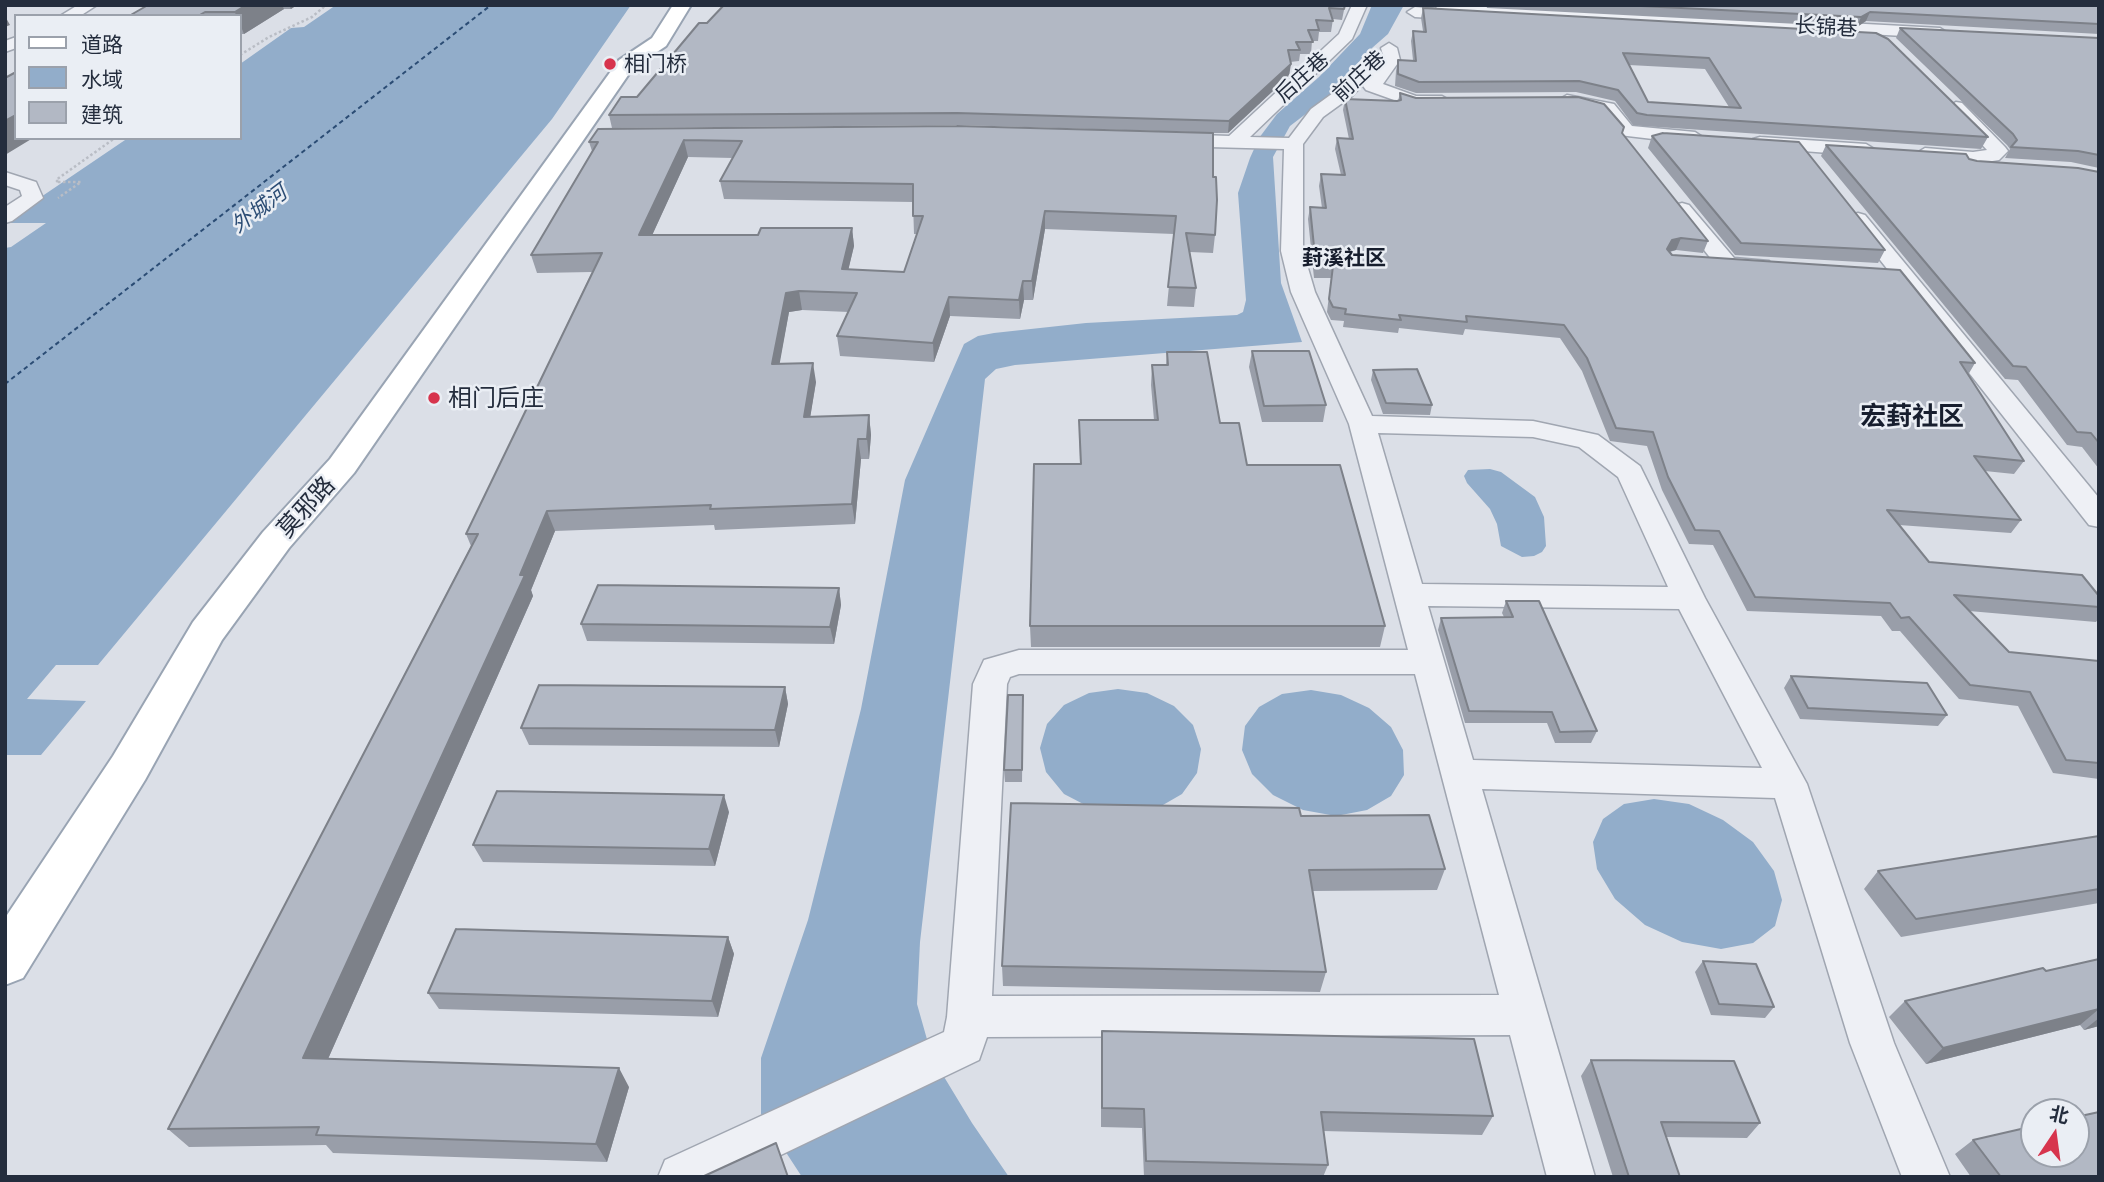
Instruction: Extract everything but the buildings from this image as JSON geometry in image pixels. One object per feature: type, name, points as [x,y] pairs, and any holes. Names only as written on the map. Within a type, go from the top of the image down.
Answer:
[{"type":"main road","name":"莫邪路","points":[[5,962],[129,768],[207,632],[276,540],[342,466],[588,137],[627,52],[659,41],[682,5]]},
{"type":"street","points":[[72,14],[90,5]]},
{"type":"street","name":"后庄巷","points":[[1240,142],[1346,36],[1360,5]]},
{"type":"street","points":[[1454,101],[1414,101],[1372,86],[1392,61],[1409,22],[1875,36],[1891,45]]},
{"type":"street","name":"长锦巷","points":[[1409,22],[1962,34]]},
{"type":"street","name":"前庄巷","points":[[1294,145],[1317,113],[1346,92],[1409,22]]},
{"type":"street","points":[[1941,93],[1998,151],[1992,156],[1973,158],[1896,155],[1804,152],[1738,144],[1896,155],[2006,166]]},
{"type":"street","points":[[1548,100],[1575,100],[1608,108],[1626,131],[1710,142],[1640,139],[1629,142],[1637,152]]},
{"type":"street","name":"后庄巷","points":[[1151,140],[1294,145]]},
{"type":"street","points":[[1294,145],[1292,251],[1303,292],[1362,424],[1571,1177]]},
{"type":"street","points":[[1804,152],[1821,173]]},
{"type":"street","points":[[5,178],[29,186],[33,198],[5,217]]},
{"type":"street","points":[[1670,193],[1727,264]]},
{"type":"street","points":[[1845,203],[2099,518]]},
{"type":"street","points":[[1702,262],[1781,267]]},
{"type":"street","points":[[1876,273],[1903,275]]},
{"type":"street","points":[[1362,424],[1532,429],[1588,441],[1630,472],[1689,598],[1789,784],[1872,1043],[1926,1177]]},
{"type":"street","points":[[1410,595],[1689,598]]},
{"type":"street","points":[[682,1177],[962,1045],[969,1017],[990,684],[996,669],[1019,662],[1428,662]]},
{"type":"street","points":[[1459,774],[1789,784]]},
{"type":"street","points":[[969,1017],[1526,1015]]},
{"type":"path","points":[[242,54],[269,37],[312,17],[326,5]]},
{"type":"path","points":[[58,182],[56,180],[112,140]]},
{"type":"water","name":"外城河","points":[[336,5],[631,5],[552,119],[98,665],[56,665],[27,699],[86,701],[41,755],[5,755],[5,248],[11,247],[46,223],[10,223],[35,201],[125,140],[242,140],[242,63],[291,28],[304,27]]},
{"type":"water","points":[[1372,5],[1404,5],[1388,34],[1364,55],[1341,87],[1290,126],[1273,157],[1281,283],[1302,342],[1015,365],[996,369],[985,379],[920,942],[917,1004],[932,1057],[1009,1177],[802,1177],[761,1114],[761,1058],[808,920],[861,709],[905,480],[964,344],[978,336],[994,333],[1086,323],[1237,315],[1243,312],[1246,300],[1238,193],[1250,158],[1259,138],[1277,114],[1319,77],[1360,34]]},
{"type":"water","points":[[1490,469],[1501,472],[1535,497],[1544,517],[1546,546],[1542,552],[1522,557],[1501,546],[1497,524],[1490,509],[1464,476],[1468,470]]},
{"type":"water","points":[[1118,689],[1147,693],[1174,706],[1193,725],[1201,749],[1197,773],[1182,794],[1156,809],[1091,808],[1064,794],[1046,772],[1040,748],[1047,724],[1064,705],[1089,693]]},
{"type":"water","points":[[1311,690],[1341,695],[1369,708],[1391,727],[1403,750],[1404,775],[1391,796],[1367,810],[1336,816],[1303,810],[1273,795],[1252,774],[1242,750],[1245,726],[1259,707],[1282,694]]},
{"type":"water","points":[[1654,799],[1689,804],[1723,820],[1753,842],[1774,871],[1782,900],[1775,926],[1753,943],[1721,949],[1682,942],[1645,925],[1615,899],[1597,869],[1593,842],[1603,819],[1624,804]]},
{"type":"ferry route","points":[[5,384],[491,5]]},
{"type":"place","name":"相门桥","points":[[610,64]]},
{"type":"place","name":"相门后庄","points":[[434,398]]},
{"type":"district","name":"葑溪社区","points":[[1344,258]]},
{"type":"district","name":"宏葑社区","points":[[1912,416]]}]
